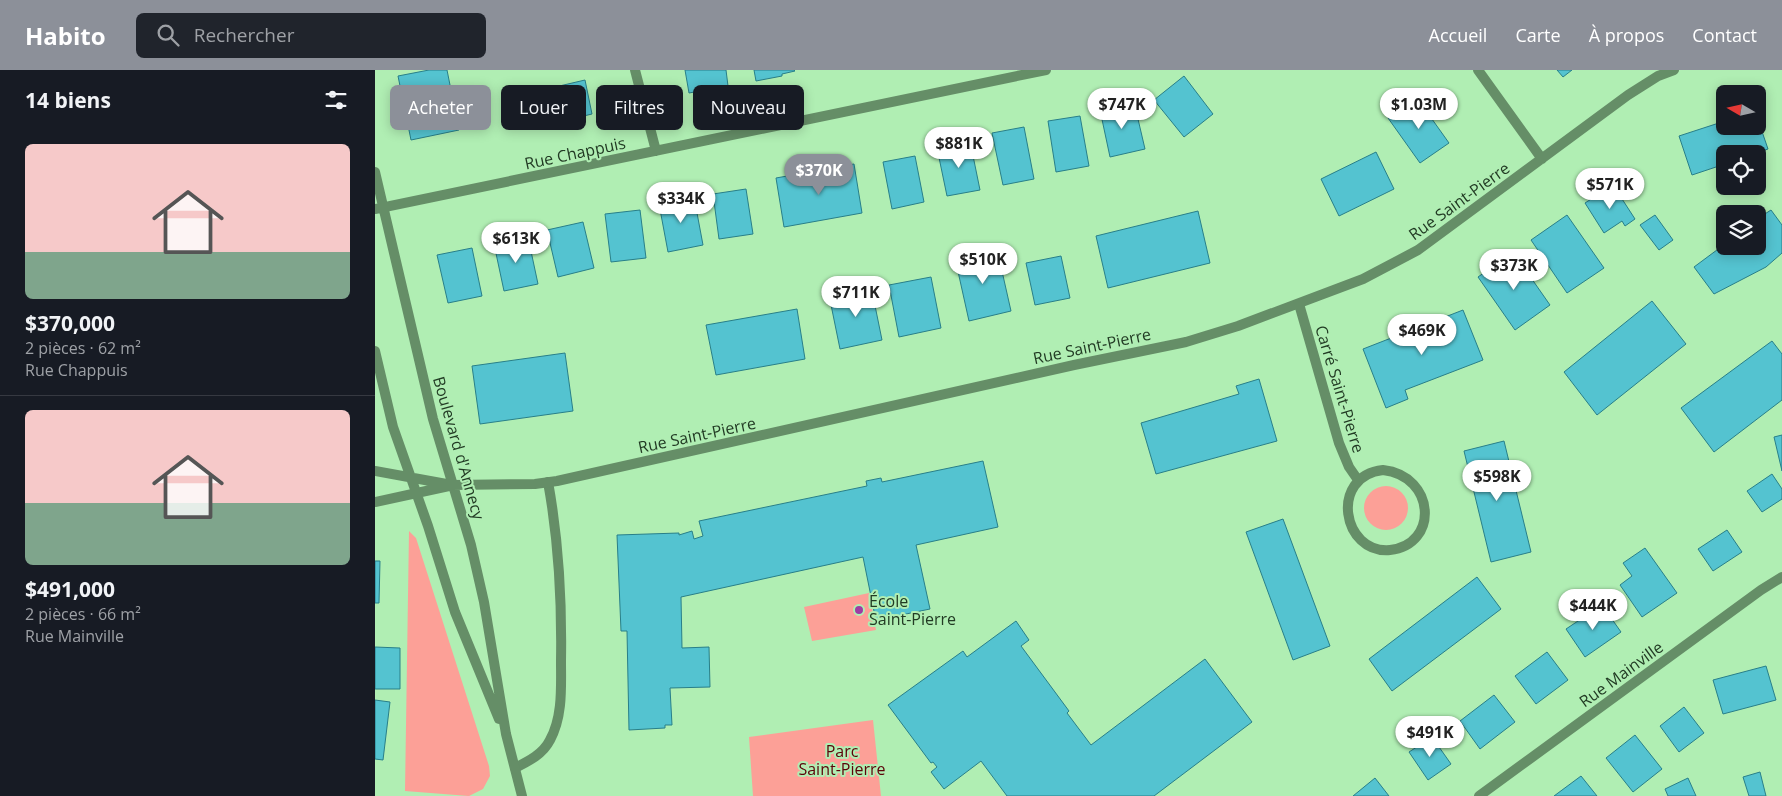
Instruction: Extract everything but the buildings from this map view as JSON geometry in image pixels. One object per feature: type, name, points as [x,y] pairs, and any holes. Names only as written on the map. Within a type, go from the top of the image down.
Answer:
[{"type":"street","points":[[635,70],[656,151]]},
{"type":"street","name":"Rue Chappuis","points":[[379,208],[1047,70]]},
{"type":"street","points":[[1478,70],[1542,159]]},
{"type":"street","name":"Rue Saint-Pierre","points":[[375,502],[452,485],[548,482],[1074,364],[1214,335],[1363,279],[1418,250],[1628,95],[1658,76],[1674,70]]},
{"type":"street","name":"Boulevard d'Annecy","points":[[375,172],[379,208],[433,419],[471,545],[484,602],[506,734],[522,796]]},
{"type":"street","name":"Carré Saint-Pierre","points":[[1299,304],[1339,443],[1349,467],[1358,480]]},
{"type":"street","name":"Boulevard d'Annecy","points":[[375,351],[393,427],[455,612],[506,734]]},
{"type":"street","name":"Carré Saint-Pierre","points":[[1383,470],[1402,474],[1412,482],[1422,497],[1425,513],[1422,527],[1414,539],[1402,547],[1389,550],[1369,546],[1359,538],[1350,521],[1348,506],[1350,491],[1358,480],[1369,472],[1383,470]]},
{"type":"street","name":"Rue Saint-Pierre","points":[[375,471],[452,485]]},
{"type":"street","points":[[515,768],[527,762],[544,748],[553,734],[559,708],[561,583],[556,528],[548,482]]},
{"type":"street","name":"Rue Mainville","points":[[1479,796],[1761,590],[1782,577]]},
{"type":"green space","points":[[1386,486],[1398,490],[1404,496],[1408,508],[1404,520],[1398,526],[1386,530],[1374,526],[1368,520],[1364,508],[1368,496],[1374,490]]},
{"type":"green space","points":[[409,531],[416,538],[489,766],[490,776],[483,789],[469,796],[405,791]]},
{"type":"green space","points":[[869,593],[876,630],[812,641],[804,607]]},
{"type":"green space","name":"Parc Saint-Pierre","points":[[873,720],[881,796],[753,796],[749,737]]},
{"type":"place","name":"École Saint-Pierre","points":[[859,610]]}]
